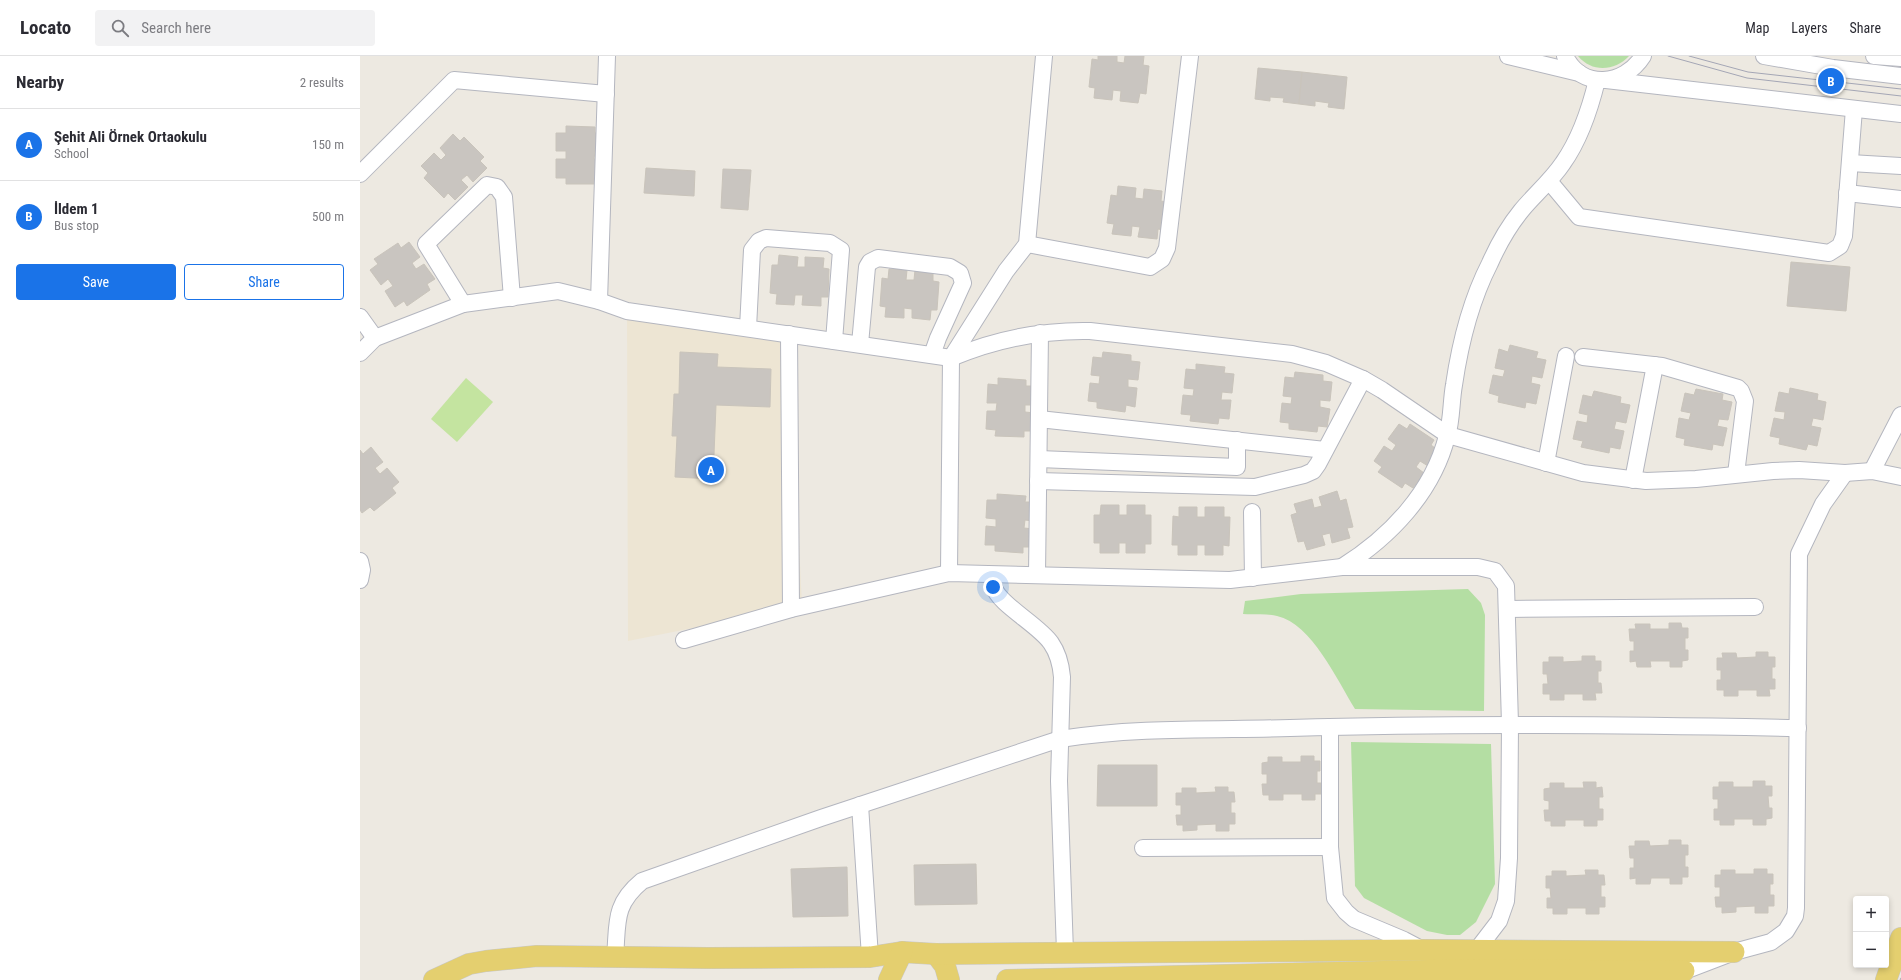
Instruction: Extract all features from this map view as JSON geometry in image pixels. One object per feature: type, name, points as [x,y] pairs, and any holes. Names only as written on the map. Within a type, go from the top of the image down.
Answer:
[{"type":"main road","points":[[1886,980],[1901,938]]},
{"type":"main road","points":[[434,980],[456,969],[486,960],[537,956],[870,957],[902,952],[936,954],[1423,950],[1734,952]]},
{"type":"main road","points":[[889,980],[902,952]]},
{"type":"main road","points":[[936,954],[945,966],[949,980]]},
{"type":"main road","points":[[1007,980],[1447,975],[1684,970]]},
{"type":"street","points":[[598,301],[608,56]]},
{"type":"street","points":[[949,573],[951,358],[1006,271],[1027,244],[1044,56]]},
{"type":"street","points":[[1027,244],[1150,267],[1162,259],[1167,248],[1190,56]]},
{"type":"street","points":[[1508,56],[1579,73],[1601,80],[1901,114]]},
{"type":"street","points":[[1564,56],[1572,67],[1579,73]]},
{"type":"street","points":[[1601,80],[1615,79],[1632,71],[1643,56]]},
{"type":"street","points":[[1764,56],[1833,68],[1901,76]]},
{"type":"street","points":[[1874,56],[1901,58]]},
{"type":"street","points":[[360,174],[454,80],[606,94]]},
{"type":"street","points":[[1342,567],[1372,547],[1394,526],[1412,506],[1433,472],[1448,435],[1459,358],[1472,310],[1484,276],[1509,228],[1563,163],[1576,140],[1601,80]]},
{"type":"street","points":[[1549,181],[1579,217],[1824,253],[1836,250],[1842,242],[1854,109]]},
{"type":"street","points":[[1850,163],[1901,166]]},
{"type":"street","points":[[463,304],[426,244],[487,185],[497,187],[504,197],[512,298]]},
{"type":"street","points":[[1847,193],[1901,199]]},
{"type":"street","points":[[748,328],[752,250],[755,245],[766,238],[830,243],[841,250],[834,341]]},
{"type":"street","points":[[860,344],[867,267],[870,262],[878,258],[950,267],[960,273],[963,283],[938,338],[932,355]]},
{"type":"street","points":[[360,353],[374,338],[463,304],[558,291],[627,310],[951,358],[1007,338],[1040,333],[1090,331],[1292,354],[1326,363],[1363,379],[1382,390],[1448,435],[1583,473],[1633,480],[1690,480],[1736,474],[1799,470],[1845,473],[1872,470],[1901,477]]},
{"type":"street","points":[[360,317],[374,338]]},
{"type":"street","points":[[1037,575],[1040,333]]},
{"type":"street","points":[[789,334],[791,609]]},
{"type":"street","points":[[1546,463],[1566,356]]},
{"type":"street","points":[[1583,357],[1655,365],[1730,385],[1741,391],[1745,400],[1736,474]]},
{"type":"street","points":[[1633,480],[1655,365]]},
{"type":"street","points":[[1038,481],[1255,487],[1309,474],[1316,468],[1363,379]]},
{"type":"street","points":[[1872,470],[1901,415]]},
{"type":"street","points":[[1039,419],[1325,450]]},
{"type":"street","points":[[1039,459],[1237,467],[1237,440]]},
{"type":"street","points":[[1661,980],[1734,952],[1771,942],[1779,938],[1786,931],[1795,916],[1799,554],[1823,504],[1845,473]]},
{"type":"street","points":[[1252,512],[1252,578]]},
{"type":"street","points":[[360,561],[362,570],[360,580]]},
{"type":"street","points":[[684,640],[791,609],[949,573],[1230,580],[1342,567],[1486,568],[1495,571],[1506,586],[1507,609],[1510,724],[1509,858],[1506,901],[1499,921],[1476,950],[1447,975]]},
{"type":"street","points":[[993,575],[994,588],[1000,597],[1050,642],[1057,656],[1062,677],[1059,781],[1065,952]]},
{"type":"street","points":[[1507,609],[1755,607]]},
{"type":"street","points":[[615,957],[621,906],[629,891],[642,881],[860,805],[1060,739],[1099,732],[1510,724],[1798,728]]},
{"type":"street","points":[[1330,727],[1330,847],[1335,898],[1343,909],[1363,924],[1391,934],[1423,950]]},
{"type":"street","points":[[860,805],[870,957]]},
{"type":"street","points":[[1143,848],[1330,847]]},
{"type":"shaded area","points":[[627,311],[789,334],[802,606],[628,641]]},
{"type":"green space","points":[[1578,56],[1629,56],[1617,65],[1604,68],[1590,65]]},
{"type":"green space","points":[[466,378],[493,402],[457,442],[431,419]]},
{"type":"green space","points":[[1468,589],[1481,603],[1485,615],[1484,711],[1355,709],[1332,669],[1312,641],[1301,630],[1290,621],[1277,616],[1243,614],[1245,601],[1301,594]]},
{"type":"green space","points":[[1351,742],[1491,744],[1495,884],[1476,922],[1460,935],[1447,935],[1427,931],[1364,898],[1355,886]]},
{"type":"building","points":[[1098,56],[1117,56],[1117,62],[1124,63],[1125,56],[1144,56],[1143,65],[1149,66],[1146,94],[1140,93],[1138,103],[1120,101],[1121,91],[1113,90],[1112,100],[1094,98],[1095,88],[1089,87],[1092,59],[1098,60]]},
{"type":"building","points":[[1258,68],[1302,72],[1299,104],[1283,102],[1284,98],[1270,97],[1270,101],[1255,99]]},
{"type":"building","points":[[1302,72],[1347,77],[1344,109],[1328,107],[1329,103],[1315,101],[1315,106],[1299,104]]},
{"type":"building","points":[[566,126],[595,127],[595,133],[604,133],[604,151],[595,151],[594,159],[604,159],[604,178],[594,178],[595,184],[566,184],[566,178],[556,178],[556,159],[566,159],[566,151],[556,151],[556,133],[566,133]]},
{"type":"building","points":[[453,134],[460,141],[464,137],[484,157],[480,161],[487,168],[473,182],[467,175],[461,180],[468,187],[455,200],[448,193],[444,198],[424,178],[428,173],[421,166],[434,153],[441,160],[446,155],[440,148]]},
{"type":"building","points":[[646,168],[695,171],[694,196],[644,193]]},
{"type":"building","points":[[723,169],[751,170],[748,210],[721,208]]},
{"type":"building","points":[[1118,186],[1136,188],[1135,198],[1143,199],[1144,189],[1162,191],[1161,201],[1167,202],[1164,230],[1158,229],[1157,239],[1138,237],[1140,227],[1132,226],[1131,236],[1112,234],[1114,224],[1107,223],[1111,195],[1117,196]]},
{"type":"building","points":[[409,242],[420,257],[412,263],[416,269],[424,264],[435,279],[427,284],[430,290],[407,306],[404,301],[395,307],[385,291],[393,286],[388,279],[381,285],[370,270],[378,264],[374,259],[398,243],[401,248]]},
{"type":"building","points":[[779,255],[798,257],[797,267],[805,267],[805,257],[824,258],[823,268],[829,269],[828,297],[821,297],[821,306],[802,305],[803,295],[795,295],[794,305],[776,304],[777,294],[770,293],[772,265],[778,265]]},
{"type":"building","points":[[1791,262],[1850,267],[1846,311],[1787,306]]},
{"type":"building","points":[[889,269],[907,270],[906,280],[914,280],[915,270],[933,272],[933,281],[939,282],[937,310],[931,310],[930,320],[912,318],[912,309],[904,308],[904,318],[885,317],[886,307],[880,306],[882,278],[888,279]]},
{"type":"building","points":[[1510,345],[1538,352],[1536,358],[1546,360],[1542,378],[1532,376],[1531,383],[1540,385],[1536,404],[1526,402],[1525,408],[1498,402],[1499,396],[1489,393],[1493,375],[1503,377],[1505,370],[1495,368],[1499,349],[1508,352]]},
{"type":"building","points":[[680,352],[718,354],[717,367],[771,369],[770,407],[716,405],[713,479],[675,477],[677,436],[672,436],[674,394],[679,394]]},
{"type":"building","points":[[1103,352],[1131,355],[1131,361],[1140,362],[1138,380],[1128,379],[1128,387],[1137,388],[1135,407],[1126,405],[1125,412],[1097,408],[1097,402],[1088,401],[1090,383],[1099,384],[1100,376],[1091,375],[1093,357],[1102,358]]},
{"type":"building","points":[[1196,364],[1225,367],[1224,373],[1234,374],[1232,393],[1222,392],[1221,400],[1231,400],[1229,419],[1219,418],[1218,424],[1190,421],[1191,415],[1181,414],[1183,395],[1193,396],[1194,389],[1184,388],[1186,369],[1196,370]]},
{"type":"building","points":[[1295,372],[1323,375],[1323,381],[1332,382],[1330,401],[1320,400],[1320,407],[1330,409],[1327,427],[1318,426],[1317,432],[1289,429],[1289,423],[1280,422],[1282,403],[1291,404],[1292,397],[1283,396],[1285,377],[1294,378]]},
{"type":"building","points":[[998,378],[1026,380],[1026,386],[1036,386],[1035,405],[1025,405],[1025,412],[1035,413],[1034,431],[1024,431],[1024,437],[995,436],[996,430],[986,429],[987,411],[996,411],[997,403],[987,403],[988,384],[998,385]]},
{"type":"building","points":[[1790,388],[1818,394],[1817,400],[1826,402],[1823,420],[1813,418],[1811,426],[1821,428],[1817,446],[1808,444],[1806,450],[1779,444],[1780,438],[1770,436],[1774,418],[1784,420],[1785,412],[1775,411],[1779,392],[1789,394]]},
{"type":"building","points":[[1696,389],[1723,394],[1722,400],[1732,402],[1728,420],[1719,419],[1717,426],[1727,428],[1723,446],[1713,444],[1712,450],[1684,445],[1685,439],[1676,437],[1679,418],[1689,420],[1691,413],[1681,411],[1685,393],[1694,395]]},
{"type":"building","points":[[1594,391],[1621,397],[1620,403],[1630,405],[1626,423],[1616,421],[1614,429],[1624,431],[1620,449],[1610,447],[1609,453],[1581,447],[1583,441],[1573,439],[1577,421],[1587,423],[1588,415],[1579,413],[1583,395],[1592,397]]},
{"type":"building","points":[[1399,424],[1407,429],[1410,424],[1434,440],[1431,445],[1439,451],[1428,466],[1420,461],[1416,467],[1424,473],[1413,488],[1405,483],[1402,488],[1378,472],[1382,467],[1374,461],[1384,446],[1392,451],[1396,445],[1388,439]]},
{"type":"building","points":[[371,447],[383,462],[375,468],[380,474],[387,468],[399,482],[392,488],[396,493],[374,511],[370,507],[362,513],[360,510],[360,450],[363,454]]},
{"type":"building","points":[[1337,491],[1340,501],[1346,499],[1353,527],[1347,528],[1350,538],[1332,543],[1330,533],[1322,535],[1325,545],[1307,550],[1304,541],[1298,542],[1291,515],[1297,513],[1294,504],[1312,499],[1314,508],[1322,506],[1319,497]]},
{"type":"building","points":[[997,494],[1026,496],[1025,502],[1035,502],[1034,521],[1025,520],[1024,528],[1034,529],[1033,547],[1023,547],[1023,553],[995,551],[995,545],[985,545],[986,526],[996,527],[996,519],[986,518],[987,500],[997,500]]},
{"type":"building","points":[[1101,505],[1119,505],[1119,515],[1127,515],[1127,505],[1145,505],[1145,515],[1151,515],[1151,544],[1145,544],[1145,553],[1126,553],[1126,543],[1119,543],[1119,553],[1100,553],[1100,543],[1094,543],[1094,515],[1100,515]]},
{"type":"building","points":[[1179,507],[1197,507],[1197,517],[1205,517],[1205,507],[1224,507],[1224,517],[1230,517],[1229,546],[1223,545],[1223,555],[1205,555],[1205,545],[1197,545],[1197,555],[1178,555],[1178,545],[1172,545],[1173,516],[1179,517]]},
{"type":"building","points":[[1669,623],[1681,623],[1682,628],[1688,628],[1688,638],[1685,638],[1685,650],[1688,650],[1688,660],[1682,661],[1682,667],[1670,667],[1670,661],[1650,661],[1651,667],[1637,667],[1636,661],[1630,662],[1630,651],[1634,651],[1634,641],[1630,641],[1629,629],[1636,629],[1635,624],[1650,624],[1650,629],[1669,629]]},
{"type":"building","points":[[1756,652],[1768,652],[1768,657],[1775,657],[1775,667],[1772,667],[1772,679],[1775,679],[1775,689],[1769,689],[1770,696],[1757,696],[1757,690],[1738,690],[1738,696],[1724,696],[1724,690],[1717,690],[1717,680],[1721,680],[1721,670],[1717,670],[1717,658],[1723,658],[1722,653],[1736,653],[1737,658],[1756,657]]},
{"type":"building","points":[[1582,656],[1595,656],[1595,661],[1601,661],[1601,671],[1598,671],[1598,683],[1601,683],[1602,693],[1595,693],[1596,700],[1583,700],[1583,694],[1564,694],[1564,700],[1550,700],[1550,694],[1543,694],[1543,684],[1548,684],[1547,674],[1543,674],[1543,662],[1549,662],[1549,657],[1563,657],[1563,662],[1582,661]]},
{"type":"building","points":[[1301,756],[1314,756],[1314,761],[1320,761],[1320,771],[1317,771],[1317,783],[1321,783],[1321,794],[1315,794],[1315,800],[1302,800],[1302,794],[1283,794],[1283,800],[1269,800],[1269,795],[1263,795],[1262,784],[1267,784],[1267,774],[1262,774],[1262,763],[1268,762],[1268,757],[1282,757],[1282,762],[1301,762]]},
{"type":"building","points":[[1098,765],[1157,765],[1157,806],[1097,806]]},
{"type":"building","points":[[1753,781],[1765,781],[1765,786],[1772,786],[1772,796],[1768,796],[1769,808],[1772,808],[1772,818],[1766,819],[1766,825],[1753,825],[1753,819],[1734,819],[1734,825],[1720,825],[1720,820],[1714,820],[1714,809],[1718,809],[1718,799],[1713,799],[1713,787],[1719,787],[1719,782],[1733,782],[1733,787],[1753,787]]},
{"type":"building","points":[[1583,782],[1596,782],[1596,788],[1602,787],[1603,797],[1599,797],[1599,809],[1603,809],[1603,820],[1597,820],[1597,826],[1584,826],[1584,820],[1565,820],[1565,826],[1551,826],[1551,821],[1545,821],[1544,810],[1549,810],[1549,801],[1544,800],[1544,789],[1550,788],[1550,783],[1564,783],[1564,788],[1584,788]]},
{"type":"building","points":[[1215,787],[1228,787],[1228,792],[1234,792],[1235,802],[1231,802],[1231,813],[1235,813],[1235,824],[1229,824],[1229,831],[1216,831],[1216,824],[1197,825],[1197,830],[1183,831],[1183,825],[1177,825],[1176,815],[1181,815],[1181,805],[1176,805],[1176,793],[1182,793],[1182,788],[1196,788],[1196,793],[1216,792]]},
{"type":"building","points":[[1669,840],[1681,840],[1681,845],[1688,845],[1688,855],[1685,855],[1685,867],[1688,867],[1688,877],[1682,877],[1682,884],[1670,884],[1670,878],[1651,878],[1650,884],[1636,884],[1636,878],[1630,879],[1630,868],[1634,868],[1634,858],[1630,858],[1629,846],[1635,846],[1635,841],[1649,841],[1650,846],[1669,845]]},
{"type":"building","points":[[976,864],[977,904],[915,905],[914,865]]},
{"type":"building","points":[[847,867],[848,916],[793,917],[791,869]]},
{"type":"building","points":[[1754,869],[1767,869],[1767,874],[1773,874],[1773,884],[1770,884],[1770,895],[1774,895],[1774,906],[1768,906],[1768,913],[1755,913],[1755,906],[1736,907],[1736,912],[1722,913],[1722,907],[1716,907],[1715,897],[1720,897],[1720,887],[1715,887],[1715,875],[1721,875],[1721,870],[1735,870],[1735,874],[1754,874]]},
{"type":"building","points":[[1585,870],[1598,870],[1598,875],[1604,875],[1605,885],[1601,885],[1601,897],[1605,897],[1605,907],[1599,907],[1599,914],[1586,914],[1586,908],[1567,908],[1567,914],[1553,914],[1553,908],[1547,908],[1547,898],[1551,898],[1550,888],[1546,888],[1546,876],[1552,876],[1552,871],[1566,871],[1566,876],[1586,875]]},
{"type":"tram line","points":[[1668,56],[1747,78],[1901,96]]},
{"type":"tram line","points":[[1689,56],[1748,72],[1901,89]]},
{"type":"place","name":"İldem 1","points":[[1831,81]]},
{"type":"place","name":"Şehit Ali Örnek Ortaokulu","points":[[711,470]]}]
